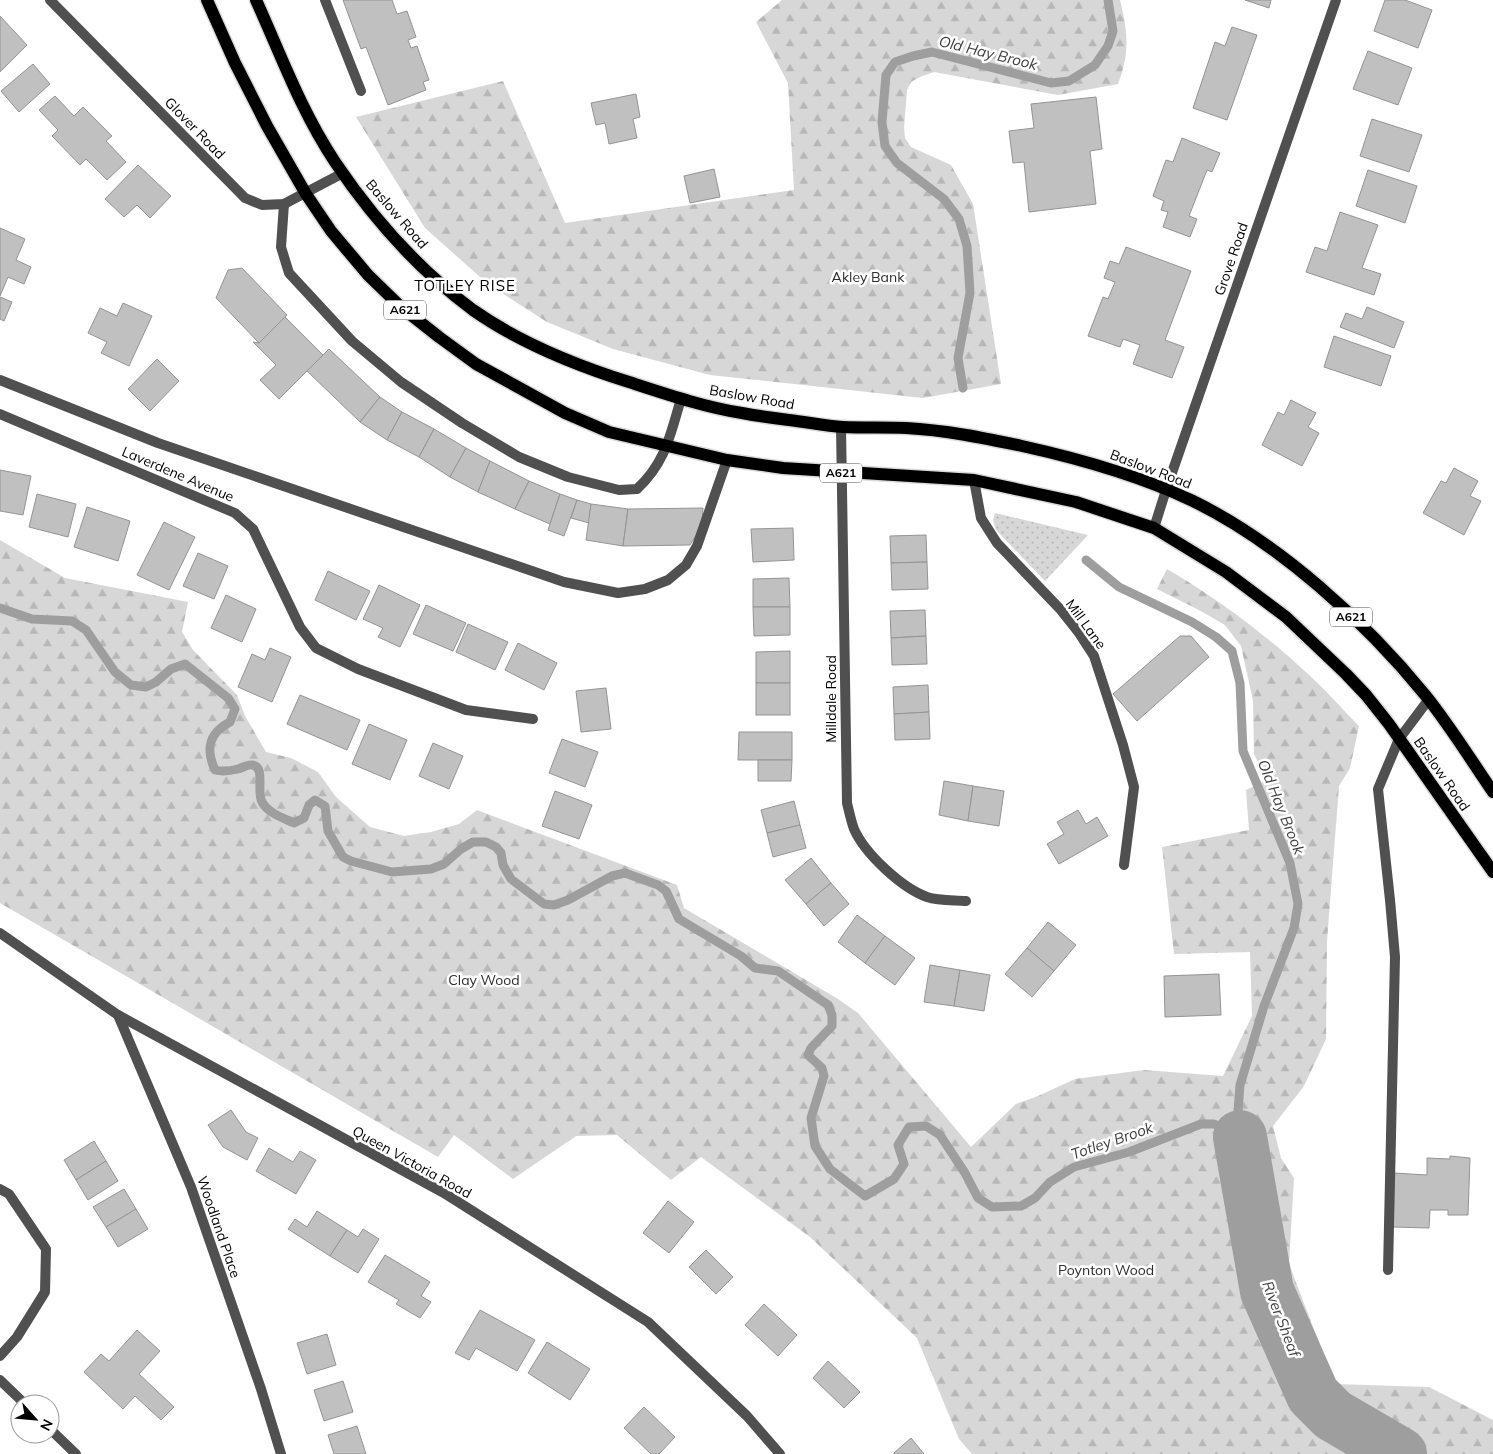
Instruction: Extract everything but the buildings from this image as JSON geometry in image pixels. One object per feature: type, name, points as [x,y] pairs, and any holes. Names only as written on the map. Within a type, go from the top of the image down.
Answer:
[{"type":"main road","name":"A621","points":[[207,0],[238,71],[267,126],[306,194],[331,231],[368,275],[401,307],[476,364],[566,414],[609,432],[727,460],[782,468],[974,480],[1076,502],[1154,528]]},
{"type":"main road","name":"Baslow Road","points":[[256,0],[308,117],[343,173],[386,230],[449,291],[477,312],[554,355],[596,372],[681,399],[739,413],[842,427],[908,428],[978,436],[1076,458],[1128,474],[1196,503],[1239,528],[1296,568],[1370,634],[1429,700],[1493,792]]},
{"type":"main road","name":"Baslow Road","points":[[1154,528],[1226,572],[1286,618],[1366,695],[1493,872]]},
{"type":"street","name":"Glover Road","points":[[50,0],[245,198],[262,205],[275,206],[284,204],[343,173]]},
{"type":"street","points":[[325,0],[361,91]]},
{"type":"street","name":"Grove Road","points":[[1154,528],[1336,0]]},
{"type":"street","points":[[284,204],[281,247],[290,273],[352,341],[401,382],[462,423],[519,457],[568,477],[619,490],[637,489],[659,464],[667,446],[681,399]]},
{"type":"street","points":[[0,380],[158,443],[564,582],[618,593],[645,590],[668,580],[686,565],[697,546],[727,460]]},
{"type":"street","name":"Laverdene Avenue","points":[[0,414],[235,513],[253,530],[300,627],[316,648],[328,655],[358,669],[466,710],[533,719]]},
{"type":"street","name":"Milldale Road","points":[[842,427],[846,788],[850,815],[854,829],[871,854],[915,892],[940,900],[966,901]]},
{"type":"street","name":"Mill Lane","points":[[974,480],[981,518],[997,543],[1060,609],[1094,656],[1123,745],[1134,787],[1124,865]]},
{"type":"street","points":[[1388,1270],[1395,958],[1378,789],[1399,739],[1429,700]]},
{"type":"street","name":"Queen Victoria Road","points":[[0,933],[118,1015],[444,1193],[648,1322],[747,1416],[780,1454]]},
{"type":"street","name":"Woodland Place","points":[[118,1015],[191,1187],[261,1389],[281,1454]]},
{"type":"street","points":[[0,1189],[9,1194],[46,1249],[45,1292],[17,1337],[0,1356]]},
{"type":"street","points":[[0,1380],[14,1394]]},
{"type":"street","points":[[60,1439],[76,1454]]},
{"type":"green space","name":"Akley Bank","points":[[782,0],[1120,0],[1125,23],[1126,52],[1118,84],[1058,95],[934,72],[911,82],[907,90],[905,138],[911,147],[951,165],[973,204],[1001,384],[923,398],[710,375],[613,349],[547,322],[488,284],[425,228],[356,117],[503,81],[565,223],[794,190],[788,83],[756,22]]},
{"type":"green space","points":[[995,513],[1088,535],[1045,581],[996,530],[993,520]]},
{"type":"green space","points":[[0,540],[65,578],[188,602],[182,632],[193,650],[237,695],[245,716],[266,752],[291,758],[318,772],[336,797],[370,827],[404,836],[431,832],[459,824],[477,810],[677,885],[684,908],[838,999],[858,1013],[971,1147],[1016,1104],[1075,1079],[1144,1070],[1223,1076],[1252,1016],[1250,952],[1174,954],[1162,847],[1249,830],[1246,790],[1267,780],[1254,754],[1253,701],[1241,646],[1225,625],[1157,589],[1167,569],[1186,580],[1258,631],[1292,659],[1359,726],[1350,768],[1339,786],[1327,941],[1326,1039],[1304,1086],[1273,1126],[1281,1158],[1294,1178],[1289,1264],[1335,1384],[1429,1387],[1493,1420],[1493,1454],[972,1454],[959,1439],[917,1338],[810,1237],[701,1157],[671,1180],[617,1135],[576,1136],[513,1179],[454,1135],[438,1157],[0,903]]},
{"type":"waterway","name":"Old Hay Brook","points":[[963,388],[958,358],[970,293],[967,246],[959,219],[944,199],[897,163],[885,146],[882,122],[886,75],[895,62],[932,52],[1051,83],[1069,81],[1095,65],[1108,46],[1113,31],[1108,0]]},
{"type":"waterway","name":"Old Hay Brook","points":[[1086,560],[1119,587],[1192,622],[1216,637],[1232,651],[1240,683],[1243,751],[1290,863],[1298,904],[1294,928],[1264,1006],[1240,1085],[1237,1124],[1240,1137]]},
{"type":"waterway","name":"Totley Brook","points":[[0,608],[32,619],[72,621],[86,630],[115,672],[131,685],[146,687],[156,682],[171,669],[185,664],[228,698],[235,709],[230,722],[217,731],[211,742],[210,755],[215,770],[229,771],[250,765],[256,766],[260,775],[260,798],[262,802],[272,812],[294,823],[304,818],[309,805],[315,800],[325,806],[328,831],[343,857],[351,861],[392,872],[431,869],[444,864],[461,849],[473,842],[486,842],[496,847],[501,853],[503,865],[511,879],[544,904],[554,905],[568,900],[612,876],[625,873],[658,885],[666,891],[679,919],[741,956],[755,968],[778,971],[828,1005],[832,1015],[832,1026],[811,1048],[808,1055],[822,1068],[824,1076],[811,1118],[815,1146],[830,1169],[865,1196],[894,1179],[904,1164],[898,1145],[909,1127],[926,1126],[940,1135],[965,1173],[978,1198],[992,1207],[1021,1206],[1035,1198],[1050,1182],[1074,1167],[1129,1152],[1201,1124],[1214,1124],[1240,1137]]},
{"type":"waterway","name":"River Sheaf","points":[[1240,1137],[1267,1291],[1313,1395],[1333,1415],[1400,1454]]},
{"type":"district","name":"TOTLEY RISE","points":[[465,286]]},
{"type":"park label","name":"Clay Wood","points":[[484,980]]},
{"type":"park label","name":"Poynton Wood","points":[[1106,1270]]}]
